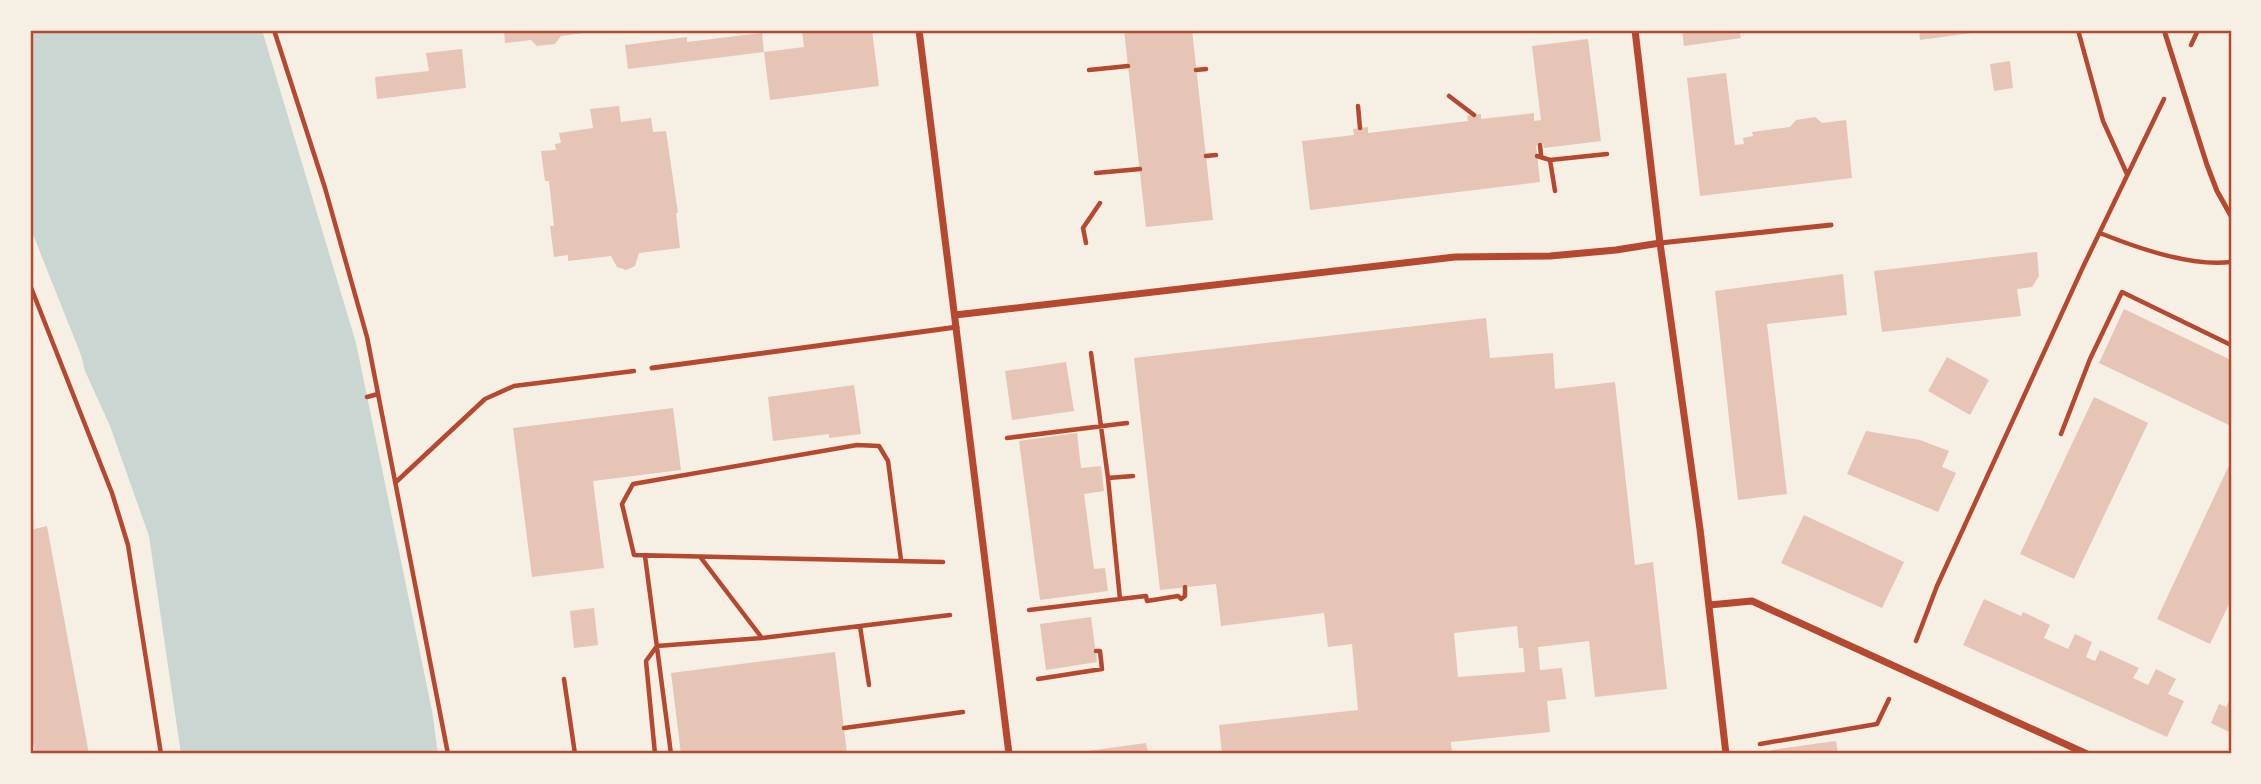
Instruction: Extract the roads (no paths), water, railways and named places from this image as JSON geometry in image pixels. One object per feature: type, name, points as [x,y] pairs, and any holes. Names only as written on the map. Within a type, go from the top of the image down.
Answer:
[{"type":"street","points":[[919,30],[1009,754]]},
{"type":"street","points":[[1635,30],[1726,754]]},
{"type":"street","points":[[955,315],[1455,257],[1550,256],[1660,243]]},
{"type":"street","points":[[1709,604],[1752,601],[2087,754]]},
{"type":"lane","points":[[2164,30],[2217,191],[2231,216]]},
{"type":"lane","points":[[1660,243],[1831,225]]},
{"type":"lane","points":[[652,368],[957,327]]}]
